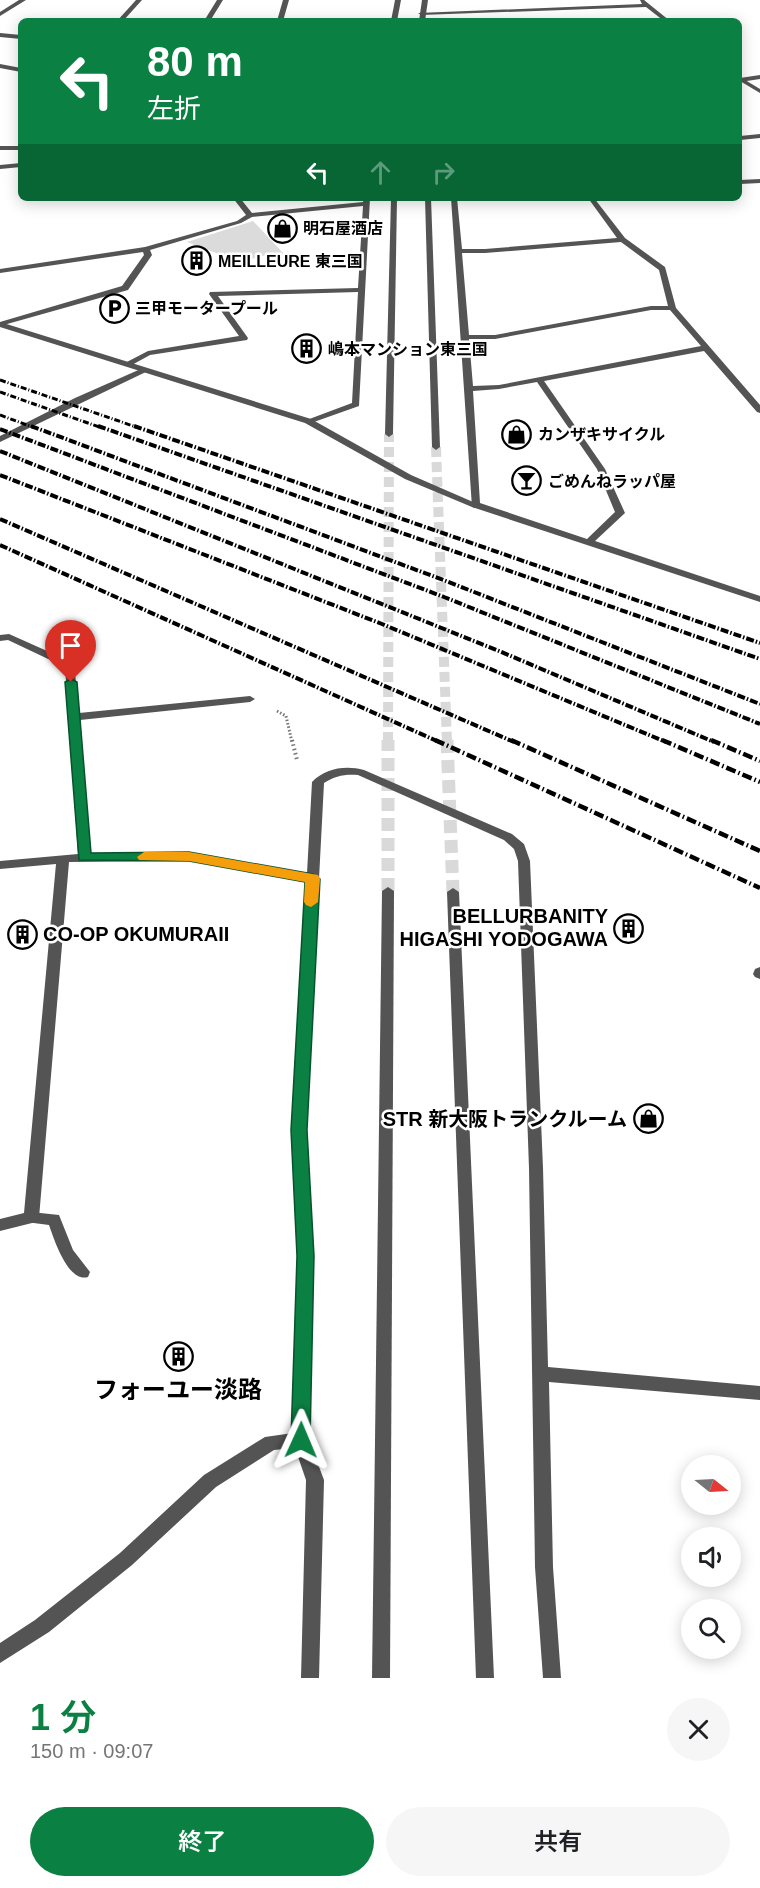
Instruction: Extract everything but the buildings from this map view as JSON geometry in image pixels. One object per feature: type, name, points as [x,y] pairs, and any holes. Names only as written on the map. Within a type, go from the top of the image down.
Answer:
[{"type":"street","points":[[0,14],[23,0]]},
{"type":"street","points":[[123,18],[139,0]]},
{"type":"street","points":[[209,18],[220,0]]},
{"type":"street","points":[[281,18],[286,0]]},
{"type":"street","points":[[395,18],[398,0]]},
{"type":"street","points":[[422,18],[425,0]]},
{"type":"street","points":[[641,0],[663,18]]},
{"type":"street","points":[[421,13],[647,5]]},
{"type":"street","points":[[0,35],[18,37]]},
{"type":"street","points":[[0,66],[18,69]]},
{"type":"street","points":[[742,80],[760,77]]},
{"type":"street","points":[[742,81],[760,92]]},
{"type":"street","points":[[742,138],[760,136]]},
{"type":"street","points":[[0,148],[18,148]]},
{"type":"street","points":[[0,167],[18,165]]},
{"type":"street","points":[[742,182],[760,181]]},
{"type":"street","points":[[238,201],[250,216]]},
{"type":"street","points":[[0,271],[146,249],[239,222],[250,216],[367,201],[356,404],[308,421]]},
{"type":"street","points":[[388,434],[394,201]]},
{"type":"street","points":[[428,201],[436,447]]},
{"type":"street","points":[[454,201],[469,389],[475,505]]},
{"type":"street","points":[[593,201],[622,240],[662,269],[672,308],[760,410]]},
{"type":"street","points":[[458,251],[485,251],[622,240]]},
{"type":"street","points":[[1,324],[125,288],[148,255],[146,249]]},
{"type":"street","points":[[127,364],[148,353],[244,338],[213,294],[363,290]]},
{"type":"street","points":[[464,337],[495,337],[651,308],[672,308]]},
{"type":"street","points":[[1,324],[308,421],[408,477],[475,505],[760,598]]},
{"type":"street","points":[[469,389],[499,387],[705,348]]},
{"type":"street","points":[[0,439],[78,400],[146,370]]},
{"type":"street","points":[[539,380],[602,469],[621,513],[588,543]]},
{"type":"street","points":[[0,638],[9,637],[70,665],[84,857]]},
{"type":"street","points":[[74,717],[250,699]]},
{"type":"street","points":[[310,1678],[315,1480],[301,1440],[306,1256],[299,1130],[318,782],[328,774],[344,770],[360,772],[508,837],[520,847],[524,861],[537,1168],[544,1567],[552,1678]]},
{"type":"street","points":[[0,865],[84,857],[189,857],[313,879]]},
{"type":"street","points":[[31,1218],[63,859]]},
{"type":"street","points":[[381,1678],[388,891]]},
{"type":"street","points":[[453,892],[485,1678]]},
{"type":"street","points":[[0,1225],[31,1218],[54,1219],[67,1253],[82,1272]]},
{"type":"street","points":[[541,1374],[760,1393]]},
{"type":"street","points":[[0,1654],[42,1626],[126,1559],[210,1481],[271,1442],[301,1440]]},
{"type":"path","points":[[250,699],[286,716],[297,760],[318,782]]},
{"type":"shaded area","points":[[253,221],[285,255],[266,255],[240,262],[187,242]]},
{"type":"tunnel","points":[[388,742],[389,434]]},
{"type":"tunnel","points":[[436,447],[447,742]]},
{"type":"tunnel","points":[[447,740],[453,892]]},
{"type":"tunnel","points":[[388,742],[388,891]]},
{"type":"railway","points":[[0,380],[139,428]]},
{"type":"railway","points":[[0,392],[102,428]]},
{"type":"railway","points":[[0,415],[35,428]]},
{"type":"railway","points":[[31,426],[446,581],[760,704]]},
{"type":"railway","points":[[98,426],[760,659]]},
{"type":"railway","points":[[134,426],[760,643]]},
{"type":"railway","points":[[0,429],[444,597],[760,724]]},
{"type":"railway","points":[[0,451],[499,651],[714,742]]},
{"type":"railway","points":[[0,475],[382,624],[666,742]]},
{"type":"railway","points":[[0,519],[514,742]]},
{"type":"railway","points":[[0,545],[439,742]]},
{"type":"railway","points":[[435,740],[760,888]]},
{"type":"railway","points":[[511,740],[760,851]]},
{"type":"railway","points":[[662,740],[760,782]]},
{"type":"railway","points":[[711,740],[760,761]]},
{"type":"slow traffic","points":[[144,857],[189,857],[313,879],[311,902]]},
{"type":"place","name":"明石屋酒店","points":[[282,228]]},
{"type":"place","name":"MEILLEURE 東三国","points":[[197,261]]},
{"type":"place","name":"三甲モータープール","points":[[114,308]]},
{"type":"place","name":"嶋本マンション東三国","points":[[307,349]]},
{"type":"place","name":"カンザキサイクル","points":[[517,434]]},
{"type":"place","name":"ごめんねラッパ屋","points":[[527,481]]},
{"type":"place","name":"BELLURBANITY HIGASHI YODOGAWA","points":[[629,928]]},
{"type":"place","name":"CO-OP OKUMURAII","points":[[22,934]]},
{"type":"place","name":"STR 新大阪トランクルーム","points":[[648,1119]]},
{"type":"place","name":"フォーユー淡路","points":[[178,1356]]},
{"type":"route","points":[[71,682],[84,857],[189,857],[313,879],[299,1130],[306,1256],[301,1440]]}]
